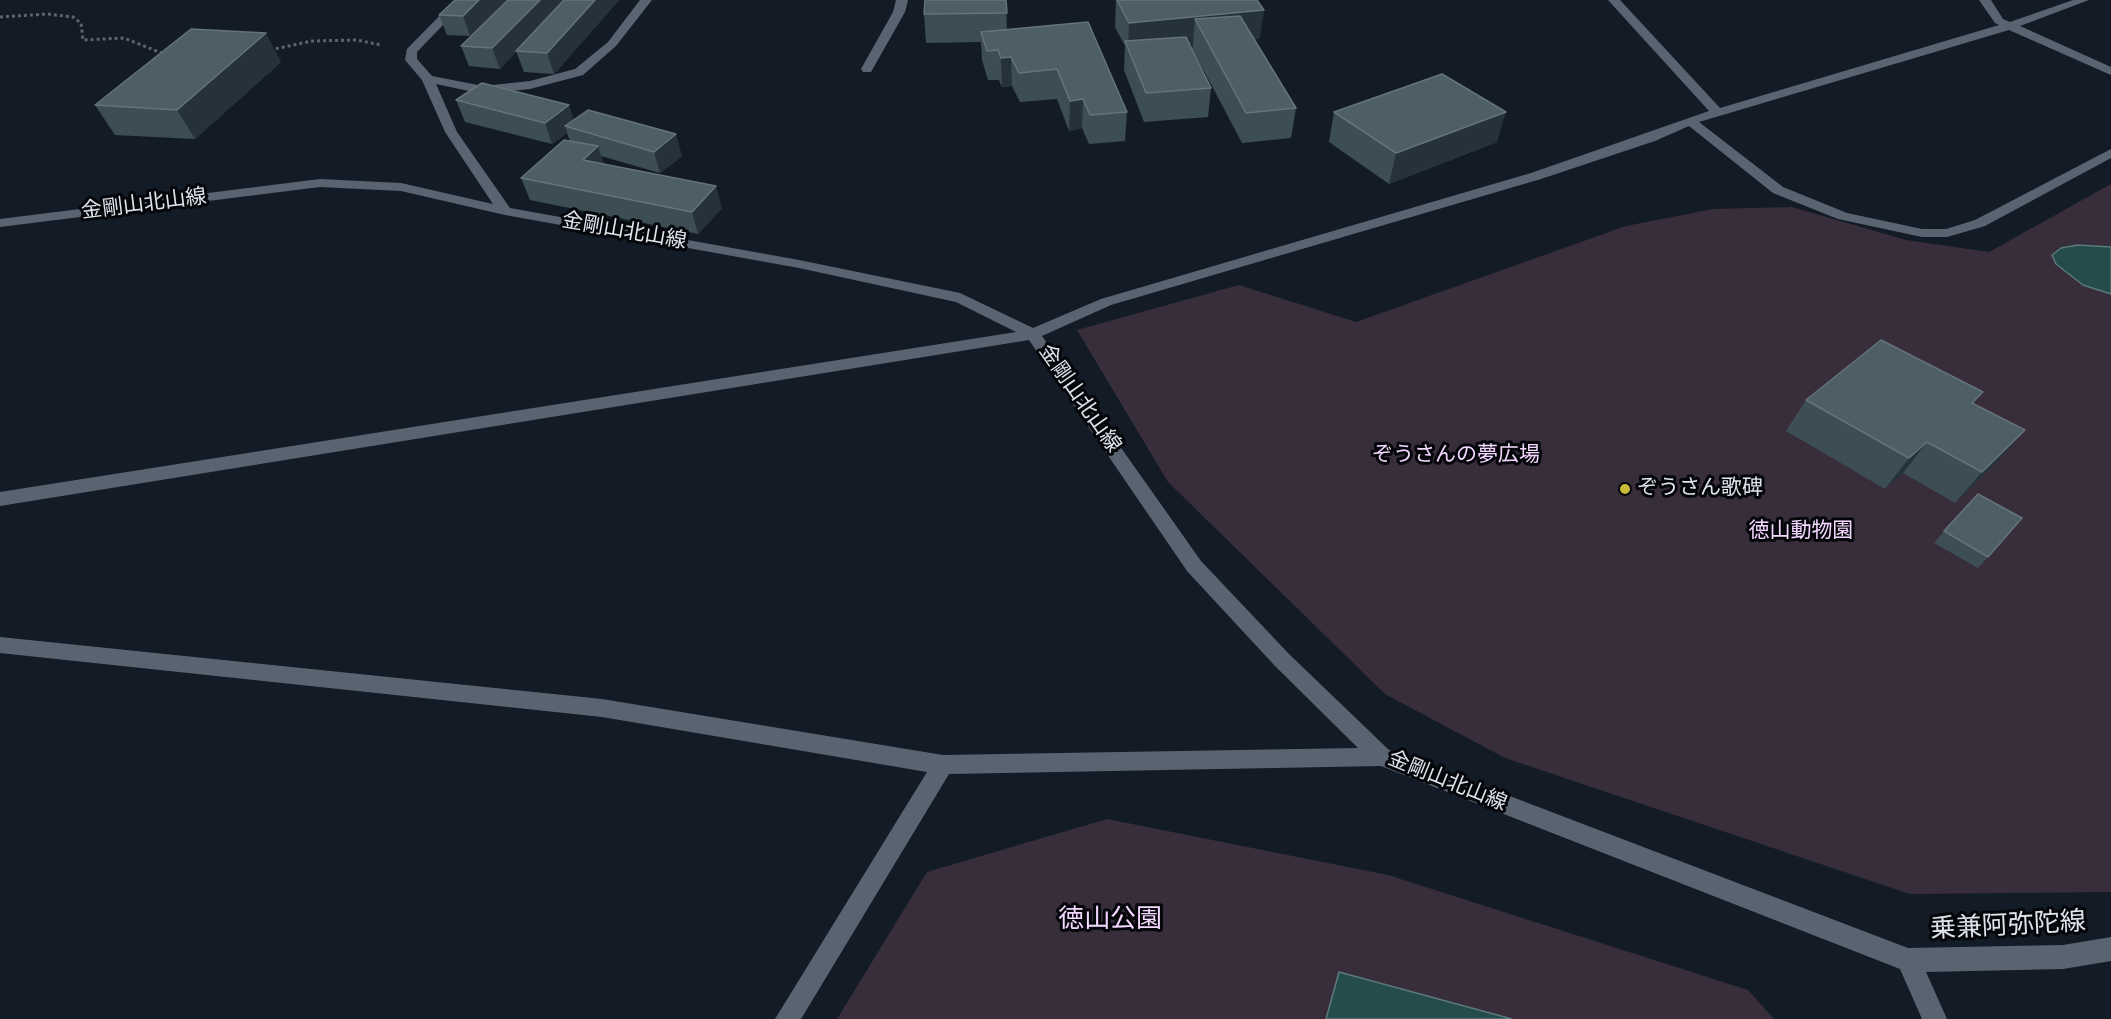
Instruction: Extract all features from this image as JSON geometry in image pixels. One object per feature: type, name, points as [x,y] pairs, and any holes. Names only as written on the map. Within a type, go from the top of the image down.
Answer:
[{"type":"street","points":[[461,0],[411,51],[411,60],[428,79],[451,132],[505,211]]},
{"type":"street","points":[[428,79],[483,90],[530,85],[579,72],[612,44],[646,0]]},
{"type":"street","points":[[867,69],[899,12],[902,0]]},
{"type":"street","points":[[1614,0],[1717,113]]},
{"type":"street","points":[[1985,0],[1999,21],[2111,71]]},
{"type":"street","points":[[0,499],[1033,334],[1106,302],[1536,176],[1650,138],[1690,121],[2008,25],[2083,0]]},
{"type":"street","points":[[1690,121],[1778,190],[1843,216],[1922,233],[1947,233],[1980,223],[2111,153]]},
{"type":"street","name":"金剛山北山線","points":[[0,223],[320,183],[360,183],[401,188],[505,211],[799,264],[960,298],[1033,334],[1194,566],[1282,660],[1381,757],[1908,960]]},
{"type":"street","points":[[0,645],[602,708],[943,765],[1381,757]]},
{"type":"street","points":[[787,1019],[943,765]]},
{"type":"street","name":"乗兼阿弥陀線","points":[[1908,960],[2063,957],[2111,949]]},
{"type":"street","points":[[1908,960],[1935,1019]]},
{"type":"path","points":[[0,16],[47,14],[73,17],[81,23],[83,40],[124,38],[165,54]]},
{"type":"path","points":[[261,52],[312,41],[357,40],[411,51]]},
{"type":"green space","name":"徳山動物園","points":[[2111,184],[2111,892],[1910,894],[1505,758],[1385,694],[1168,482],[1077,330],[1239,285],[1356,322],[1626,226],[1713,209],[1792,207],[1906,240],[1989,252]]},
{"type":"green space","name":"徳山公園","points":[[1107,819],[1388,875],[1748,990],[1774,1019],[837,1019],[927,872]]},
{"type":"shaded area","points":[[2078,245],[2111,247],[2111,294],[2083,285],[2056,264],[2052,255],[2061,248]]},
{"type":"shaded area","points":[[1339,972],[1512,1019],[1326,1019]]},
{"type":"building","points":[[455,0],[479,0],[463,16],[439,15]]},
{"type":"building","points":[[508,0],[540,0],[492,48],[461,46]]},
{"type":"building","points":[[564,0],[595,0],[547,53],[516,51]]},
{"type":"building","points":[[925,0],[1006,0],[1007,13],[924,14]]},
{"type":"building","points":[[1117,0],[1257,0],[1264,10],[1129,23]]},
{"type":"building","points":[[1240,16],[1296,108],[1246,113],[1195,19]]},
{"type":"building","points":[[1088,22],[1127,112],[1090,115],[1083,99],[1070,101],[1057,69],[1019,73],[1011,57],[1001,58],[998,50],[987,51],[981,32]]},
{"type":"building","points":[[191,29],[266,33],[177,110],[95,105]]},
{"type":"building","points":[[1186,37],[1211,88],[1146,93],[1125,41]]},
{"type":"building","points":[[1442,74],[1506,112],[1396,153],[1334,112]]},
{"type":"building","points":[[482,83],[569,105],[545,123],[456,100]]},
{"type":"building","points":[[588,110],[676,134],[654,152],[565,126]]},
{"type":"building","points":[[564,140],[598,146],[583,160],[716,186],[692,212],[521,178]]},
{"type":"building","points":[[1881,340],[1983,392],[1972,403],[2025,430],[1982,472],[1927,442],[1909,458],[1806,400]]},
{"type":"building","points":[[1978,494],[2022,518],[1988,557],[1944,531]]},
{"type":"place","name":"ぞうさん歌碑","points":[[1625,489]]},
{"type":"park label","name":"ぞうさんの夢広場","points":[[1456,456]]}]
